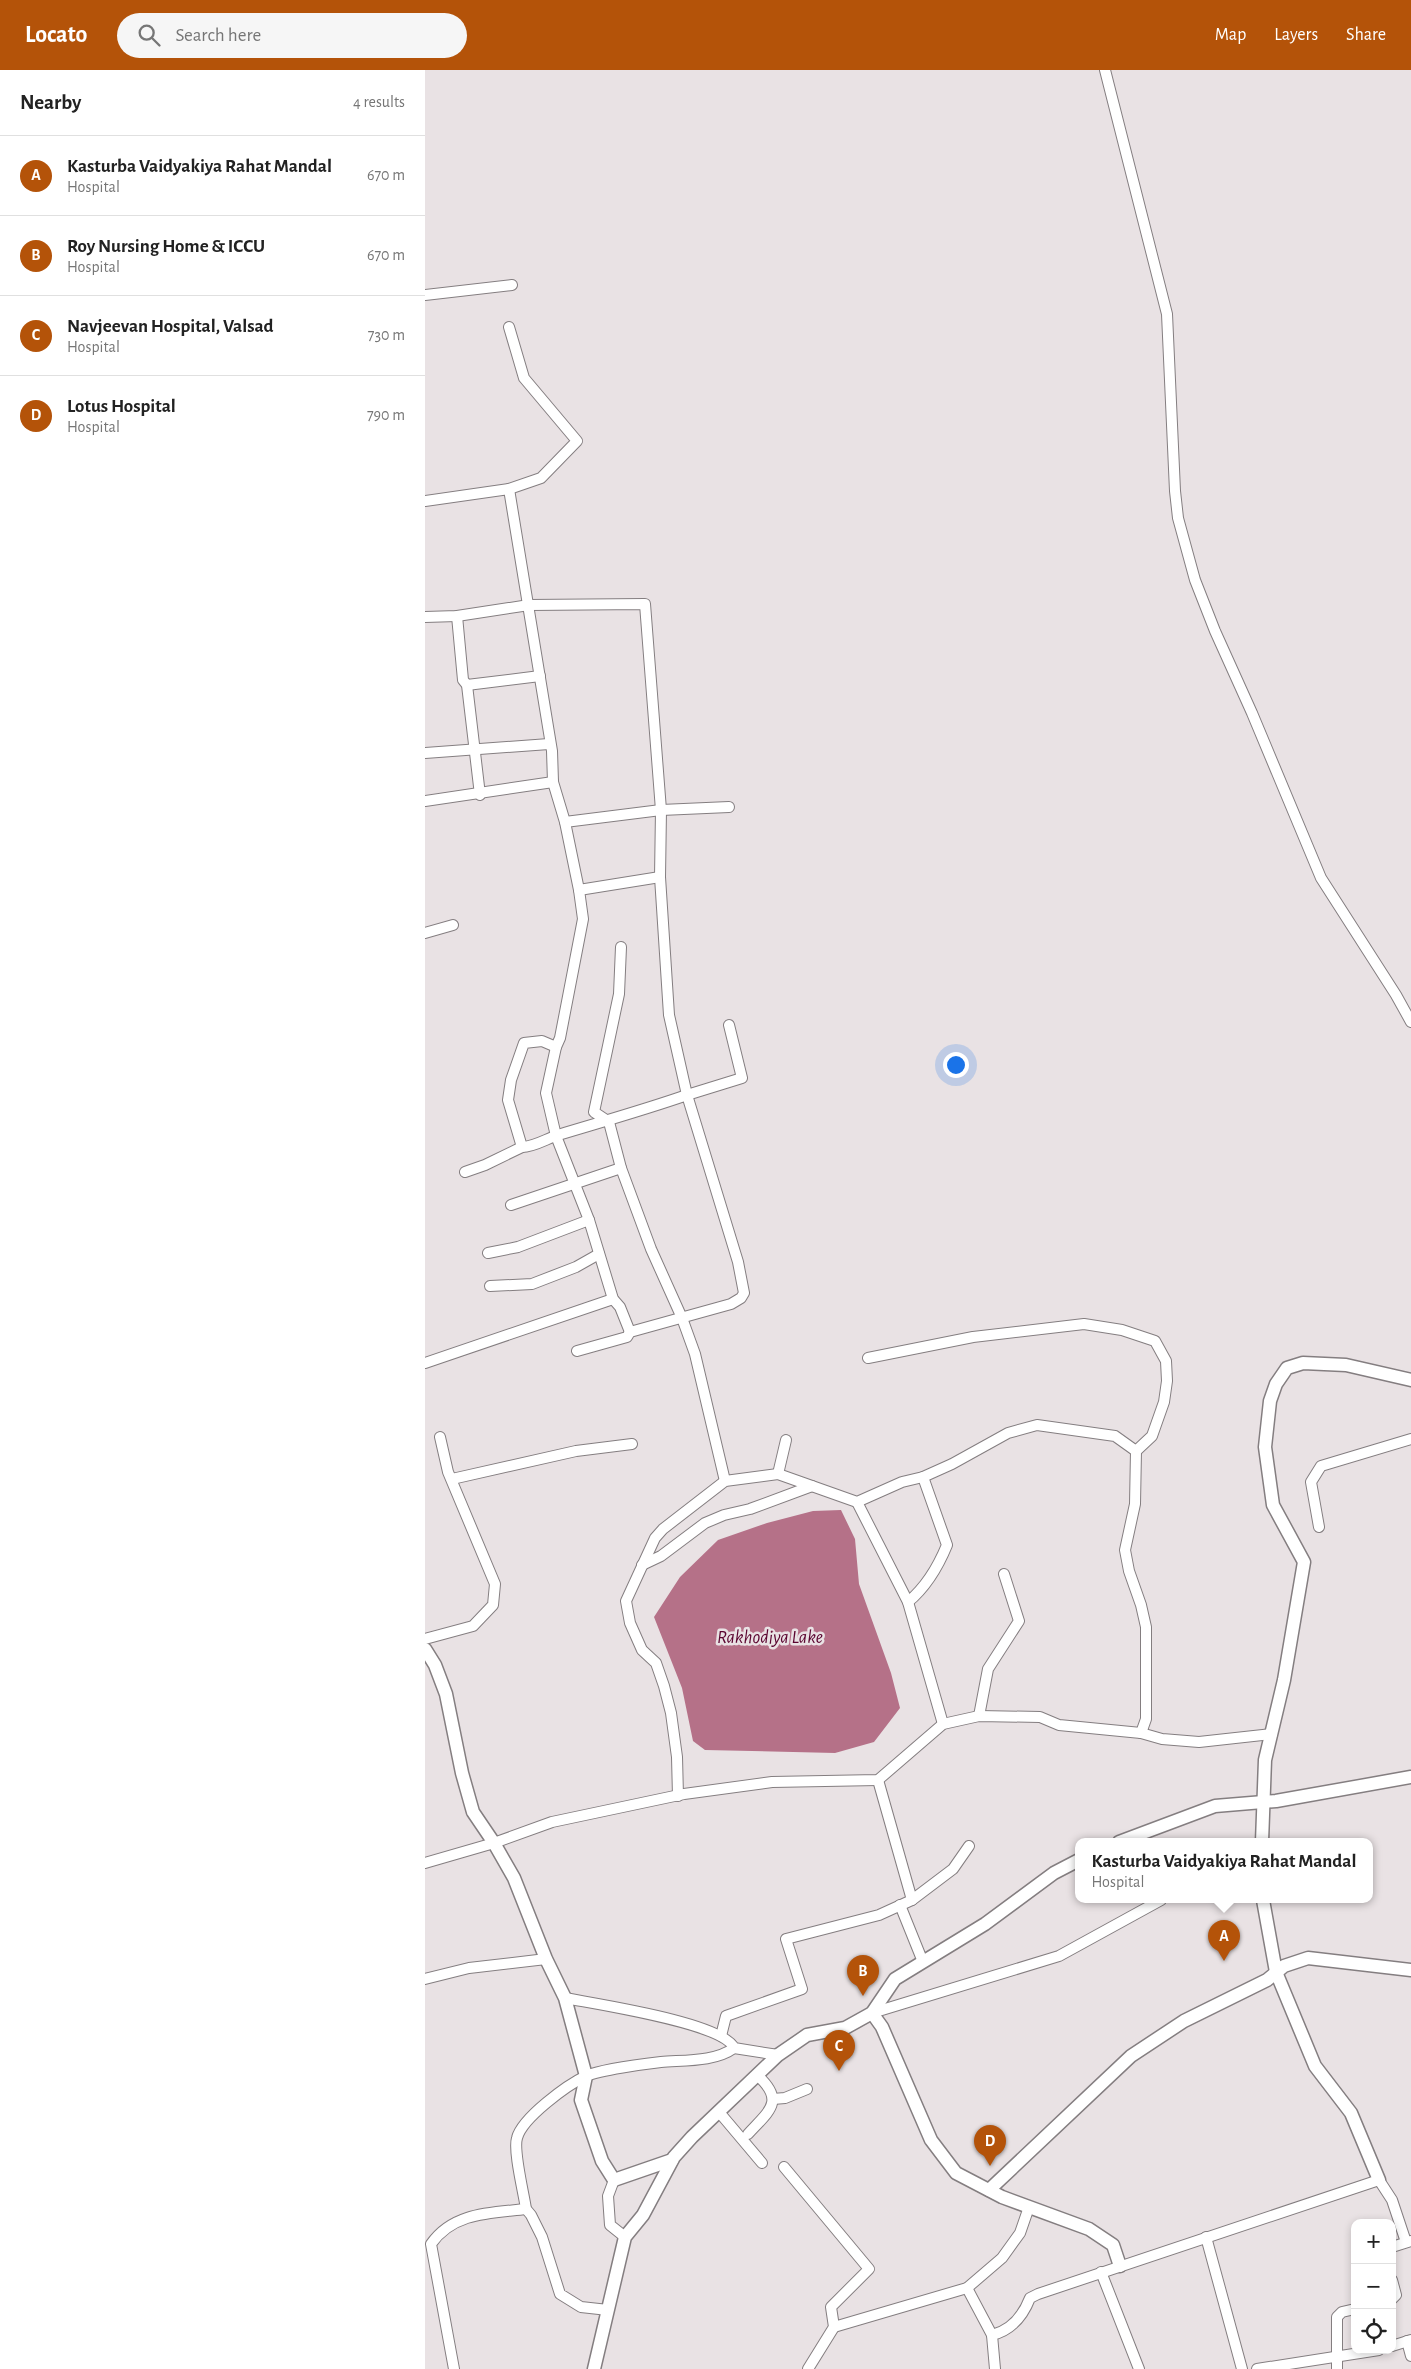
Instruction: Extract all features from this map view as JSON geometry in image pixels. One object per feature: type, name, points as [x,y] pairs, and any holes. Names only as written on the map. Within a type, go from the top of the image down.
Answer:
[{"type":"street","points":[[1105,70],[1167,314],[1175,491],[1178,518],[1195,580],[1321,878],[1396,995],[1411,1022]]},
{"type":"street","points":[[425,294],[512,285]]},
{"type":"street","points":[[425,501],[509,489],[541,478],[577,442],[524,378],[509,327]]},
{"type":"street","points":[[509,489],[529,605],[549,744],[552,751],[553,782],[565,822],[583,919],[560,1038],[556,1047],[546,1092],[557,1136],[589,1220],[613,1300],[620,1307],[630,1332]]},
{"type":"street","points":[[425,618],[457,616],[529,605],[645,604],[661,810],[660,877],[669,1015],[687,1095],[737,1262],[744,1294],[731,1304],[630,1332],[627,1337],[577,1351]]},
{"type":"street","points":[[457,616],[463,680],[467,685],[479,795]]},
{"type":"street","points":[[467,685],[540,676]]},
{"type":"street","points":[[425,753],[549,744]]},
{"type":"street","points":[[425,801],[479,795],[553,782]]},
{"type":"street","points":[[565,822],[661,810],[729,807]]},
{"type":"street","points":[[579,890],[660,877]]},
{"type":"street","points":[[425,933],[453,925]]},
{"type":"street","points":[[621,947],[619,994],[594,1112],[609,1122],[621,1168],[651,1249],[682,1318],[695,1354],[725,1481]]},
{"type":"street","points":[[465,1172],[485,1165],[522,1147],[528,1147],[557,1136],[609,1122],[742,1078],[729,1025]]},
{"type":"street","points":[[522,1147],[508,1100],[511,1080],[524,1043],[543,1041],[556,1047]]},
{"type":"street","points":[[511,1205],[621,1168]]},
{"type":"street","points":[[488,1253],[519,1247],[589,1220]]},
{"type":"street","points":[[489,1286],[532,1284],[575,1267],[599,1254]]},
{"type":"street","points":[[425,1363],[613,1300]]},
{"type":"street","points":[[868,1358],[973,1337],[1084,1324],[1122,1330],[1155,1341],[1166,1361],[1167,1381],[1164,1402],[1152,1436],[1136,1451],[1135,1504],[1125,1550],[1129,1571],[1141,1605],[1146,1627],[1146,1719],[1141,1733]]},
{"type":"street","points":[[1262,1838],[1265,1760],[1284,1680],[1305,1562],[1273,1505],[1265,1447],[1271,1401],[1276,1384],[1287,1368],[1303,1363],[1346,1365],[1411,1380]]},
{"type":"street","points":[[857,1502],[902,1482],[923,1477],[952,1464],[1008,1433],[1037,1425],[1115,1436],[1136,1451]]},
{"type":"street","points":[[425,1639],[473,1626],[493,1605],[495,1584],[448,1472],[440,1437]]},
{"type":"street","points":[[1319,1528],[1311,1482],[1321,1466],[1411,1439]]},
{"type":"street","points":[[778,1474],[786,1440]]},
{"type":"street","points":[[452,1479],[576,1451],[632,1444]]},
{"type":"street","points":[[677,1796],[677,1758],[671,1712],[656,1664],[642,1650],[630,1623],[626,1601],[655,1538],[663,1529],[725,1481],[778,1474],[857,1502],[908,1602],[943,1724]]},
{"type":"street","points":[[908,1602],[918,1594],[940,1563],[947,1545],[923,1477]]},
{"type":"street","points":[[642,1566],[661,1556],[705,1524],[724,1515],[750,1509],[812,1486]]},
{"type":"street","points":[[979,1716],[988,1669],[1019,1621],[1004,1574]]},
{"type":"street","points":[[425,1649],[435,1665],[447,1694],[462,1773],[473,1812],[514,1878],[546,1959],[565,1998],[586,2076],[581,2100],[602,2161],[614,2180]]},
{"type":"street","points":[[425,1863],[494,1843],[552,1822],[677,1796],[772,1782],[878,1780],[943,1724],[979,1716],[1040,1716],[1059,1725],[1141,1733],[1162,1739],[1199,1742],[1272,1734]]},
{"type":"street","points":[[1130,1838],[1215,1806],[1265,1802],[1411,1777]]},
{"type":"street","points":[[878,1780],[912,1900]]},
{"type":"street","points":[[721,2036],[726,2016],[803,1989],[786,1939],[879,1915],[912,1900],[953,1870],[969,1846]]},
{"type":"street","points":[[872,2013],[895,1979],[985,1924],[1055,1873],[1075,1862]]},
{"type":"street","points":[[594,2369],[625,2237],[643,2215],[672,2160],[692,2137],[778,2055],[807,2035],[845,2028],[872,2013],[1059,1956],[1156,1903]]},
{"type":"street","points":[[1264,1903],[1276,1972],[1315,2066],[1351,2113],[1379,2180],[1392,2200],[1409,2241],[1396,2246]]},
{"type":"street","points":[[900,1905],[923,1962]]},
{"type":"street","points":[[989,2190],[1131,2056],[1184,2021],[1267,1980],[1284,1966],[1308,1958],[1411,1970]]},
{"type":"street","points":[[425,1978],[469,1968],[546,1959]]},
{"type":"street","points":[[565,1998],[685,2022],[721,2036],[732,2042],[734,2048]]},
{"type":"street","points":[[872,2013],[882,2027],[931,2140],[956,2173],[1029,2208],[1089,2229],[1113,2245],[1120,2266]]},
{"type":"street","points":[[608,2310],[581,2307],[560,2294],[542,2237],[526,2209],[516,2140],[520,2128],[533,2112],[586,2076],[649,2064],[703,2059],[727,2053],[734,2048],[778,2055]]},
{"type":"street","points":[[748,2134],[771,2108],[773,2099],[770,2086],[757,2074]]},
{"type":"street","points":[[773,2099],[785,2098],[807,2089]]},
{"type":"street","points":[[719,2112],[762,2163]]},
{"type":"street","points":[[614,2180],[672,2160]]},
{"type":"street","points":[[783,2167],[869,2269],[831,2307],[835,2327]]},
{"type":"street","points":[[614,2180],[608,2196],[610,2225],[625,2237]]},
{"type":"street","points":[[992,2336],[1016,2323],[1025,2310],[1030,2298],[1101,2272],[1379,2180]]},
{"type":"street","points":[[808,2369],[835,2327],[967,2288],[1003,2258],[1020,2233],[1029,2208]]},
{"type":"street","points":[[454,2369],[431,2244],[438,2234],[465,2217],[526,2209]]},
{"type":"street","points":[[1206,2237],[1242,2369]]},
{"type":"street","points":[[1101,2272],[1139,2369]]},
{"type":"street","points":[[967,2288],[992,2336],[995,2369]]},
{"type":"street","points":[[1337,2369],[1337,2317],[1342,2312],[1351,2310]]},
{"type":"street","points":[[1396,2345],[1409,2340],[1411,2356]]},
{"type":"street","points":[[1257,2369],[1355,2354]]},
{"type":"water","name":"Rakhodiya Lake","points":[[841,1510],[855,1539],[859,1584],[891,1673],[900,1708],[874,1742],[835,1753],[705,1750],[693,1741],[682,1688],[654,1617],[680,1577],[718,1540],[767,1523],[813,1511]]},
{"type":"place","name":"Kasturba Vaidyakiya Rahat Mandal","points":[[1224,1961]]},
{"type":"place","name":"Roy Nursing Home & ICCU","points":[[863,1996]]},
{"type":"place","name":"Navjeevan Hospital, Valsad","points":[[839,2071]]},
{"type":"place","name":"Lotus Hospital","points":[[990,2166]]}]
